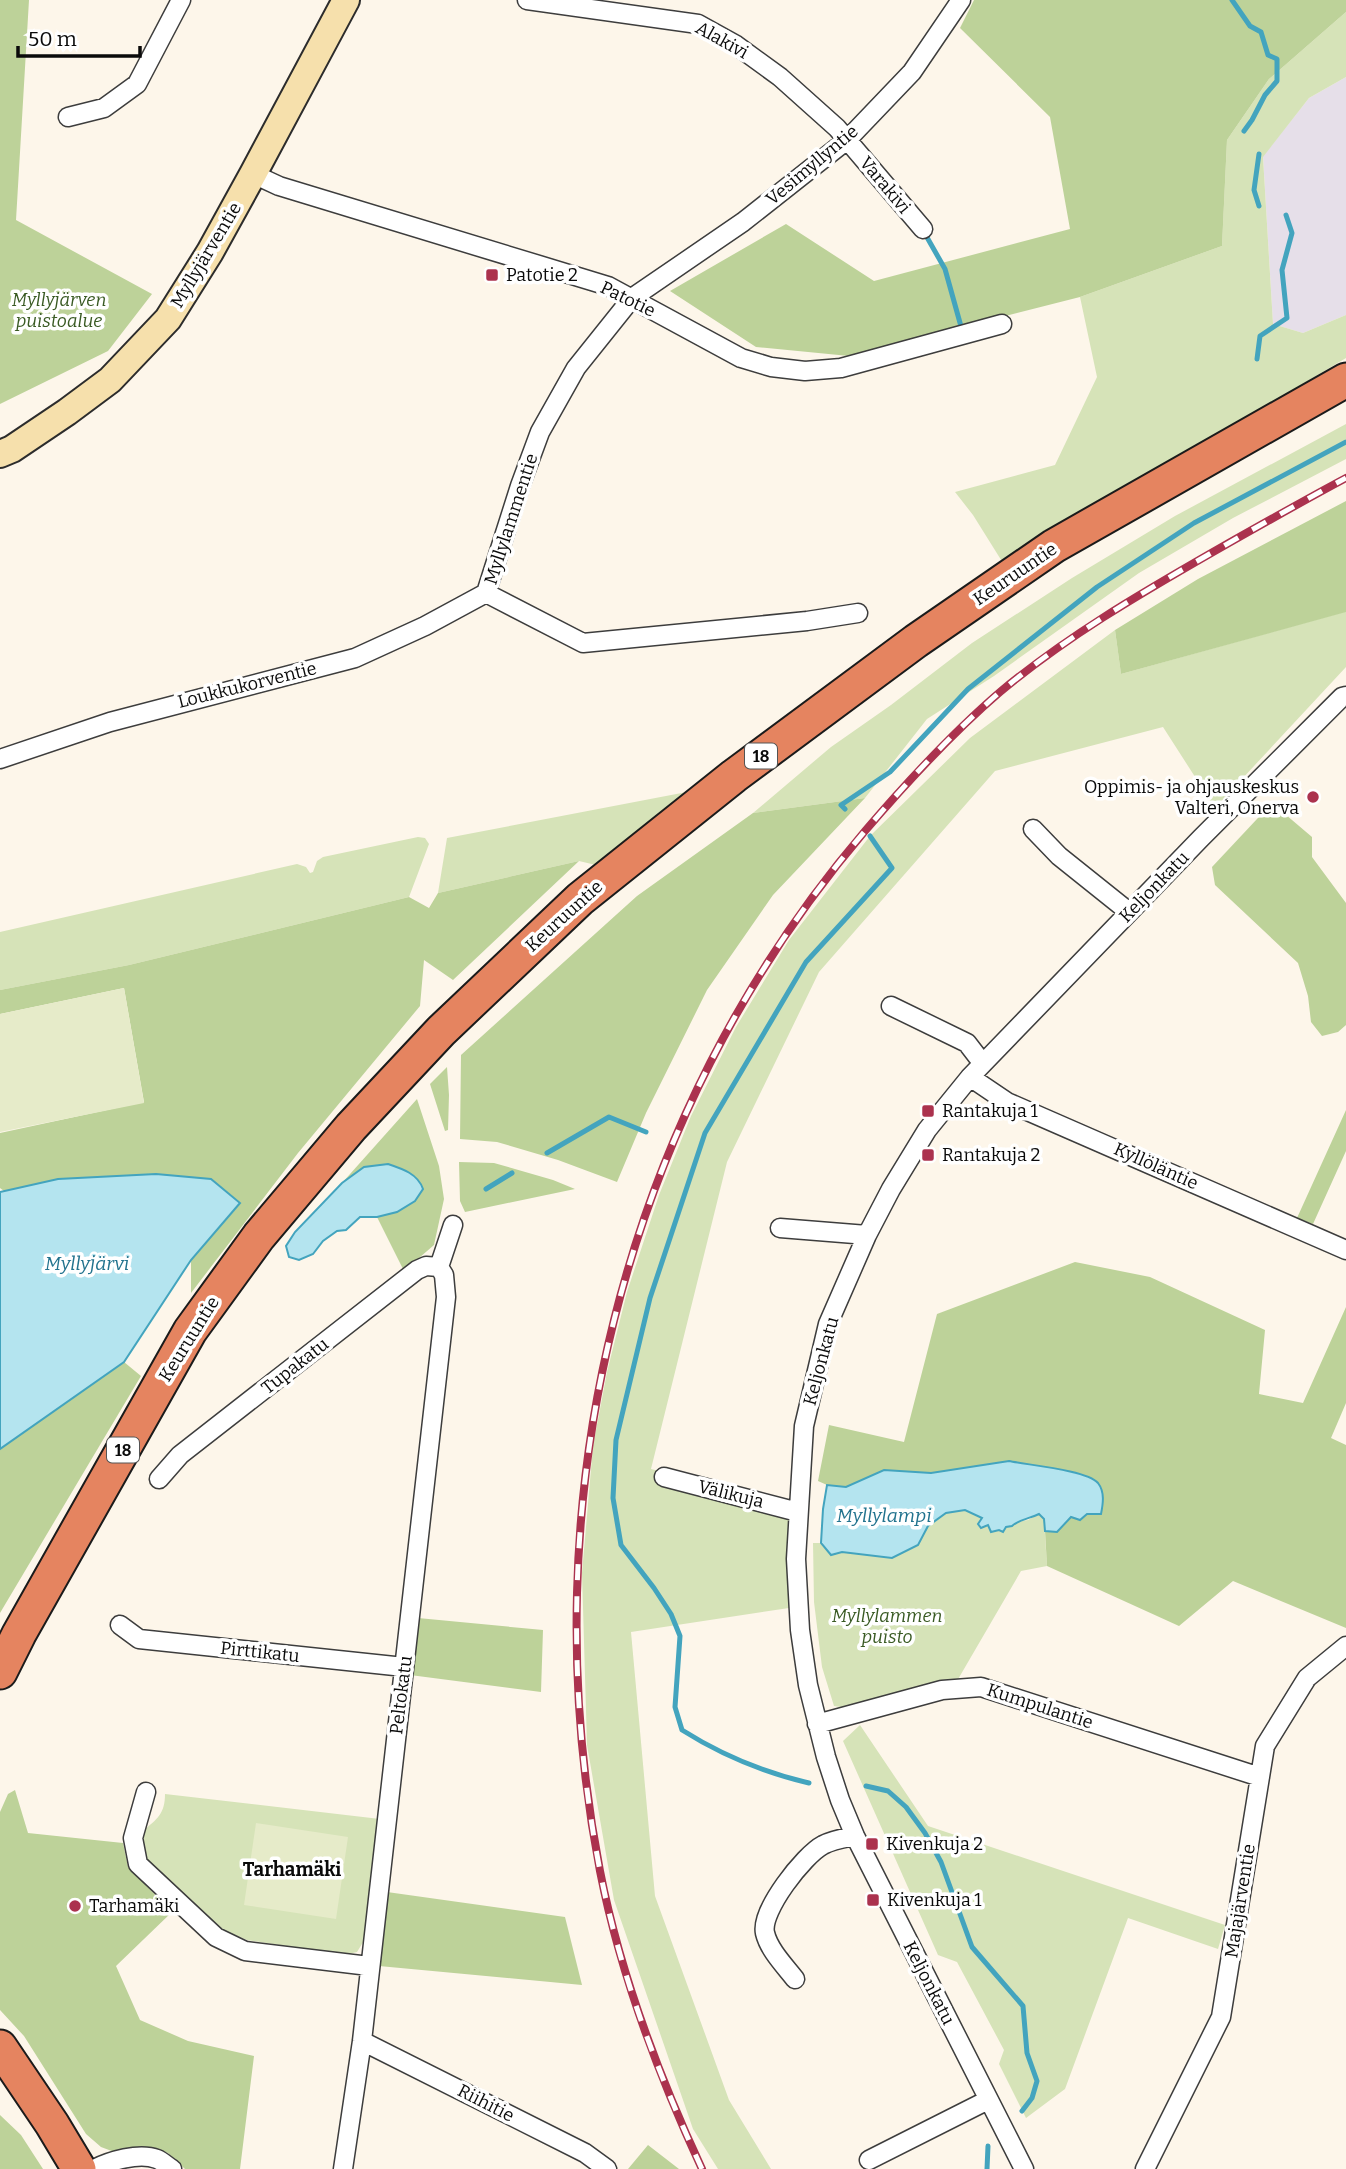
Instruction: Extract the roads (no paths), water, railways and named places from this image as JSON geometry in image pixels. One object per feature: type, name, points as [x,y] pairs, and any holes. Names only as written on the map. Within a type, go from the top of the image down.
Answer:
[{"type":"highway","name":"Keuruuntie","points":[[0,1672],[190,1331],[276,1216],[351,1127],[441,1031],[580,899],[734,776],[916,641],[1054,546],[1346,380]]},
{"type":"highway","points":[[0,2047],[52,2123],[79,2169]]},
{"type":"main road","name":"Myllyjärventie","points":[[0,454],[12,449],[67,412],[110,380],[168,319],[253,174],[346,0]]},
{"type":"street","points":[[68,117],[104,108],[137,84],[181,0]]},
{"type":"street","name":"Alakivi","points":[[527,0],[698,24],[736,45],[780,77],[847,140]]},
{"type":"street","name":"Vesimyllyntie","points":[[632,298],[743,222],[847,140],[912,72],[961,0]]},
{"type":"street","name":"Varakivi","points":[[847,140],[923,229]]},
{"type":"street","name":"Patotie","points":[[253,174],[279,186],[608,286],[741,358],[771,367],[805,370],[841,368],[1002,324]]},
{"type":"street","name":"Myllylammentie","points":[[632,298],[576,368],[540,432],[486,593],[583,643],[807,621],[858,613]]},
{"type":"street","name":"Loukkukorventie","points":[[0,759],[110,722],[355,658],[425,626],[486,593]]},
{"type":"street","name":"Keljonkatu","points":[[1024,2169],[855,1836],[840,1800],[817,1724],[800,1630],[796,1559],[804,1426],[828,1324],[867,1235],[927,1130],[985,1061],[1129,912],[1342,697],[1346,696]]},
{"type":"street","points":[[1033,829],[1059,856],[1129,912]]},
{"type":"street","points":[[891,1006],[967,1043],[977,1056],[985,1061]]},
{"type":"street","name":"Kyllöläntie","points":[[970,1077],[1007,1102],[1346,1250]]},
{"type":"street","name":"Peltokatu","points":[[343,2169],[362,2041],[446,1297],[444,1275],[439,1267],[453,1225]]},
{"type":"street","points":[[780,1228],[867,1235]]},
{"type":"street","name":"Tupakatu","points":[[159,1479],[180,1455],[417,1270],[426,1266],[439,1267]]},
{"type":"street","name":"Välikuja","points":[[664,1477],[798,1512]]},
{"type":"street","name":"Pirttikatu","points":[[120,1625],[139,1639],[404,1667]]},
{"type":"street","name":"Majajärventie","points":[[1145,2169],[1222,2017],[1265,1746],[1307,1678],[1346,1646]]},
{"type":"street","name":"Kumpulantie","points":[[817,1724],[942,1690],[981,1687],[1260,1777]]},
{"type":"street","points":[[146,1792],[133,1838],[138,1864],[216,1937],[245,1951],[369,1966]]},
{"type":"street","points":[[795,1979],[769,1944],[765,1920],[773,1903],[803,1862],[823,1844],[855,1836]]},
{"type":"street","name":"Riihitie","points":[[362,2041],[585,2153],[607,2169]]},
{"type":"street","points":[[869,2160],[988,2100]]},
{"type":"street","points":[[94,2169],[137,2157],[156,2158],[172,2169]]},
{"type":"water","points":[[388,1164],[418,1179],[423,1189],[415,1201],[397,1212],[377,1217],[360,1217],[346,1230],[337,1231],[323,1241],[313,1254],[299,1260],[289,1257],[286,1246],[295,1232],[342,1183],[364,1167]]},
{"type":"water","name":"Myllyjärvi","points":[[156,1174],[211,1179],[240,1203],[191,1260],[124,1362],[0,1449],[0,1192],[58,1179]]},
{"type":"water","name":"Myllylampi","points":[[1009,1461],[1070,1471],[1092,1478],[1102,1490],[1101,1514],[1087,1514],[1080,1520],[1071,1517],[1057,1532],[1045,1531],[1044,1519],[1039,1514],[1006,1527],[1003,1532],[991,1532],[988,1525],[981,1528],[978,1524],[982,1518],[965,1510],[946,1513],[928,1526],[918,1545],[892,1558],[842,1552],[831,1555],[821,1543],[827,1485],[846,1487],[884,1470],[931,1473]]},
{"type":"waterway","points":[[1232,0],[1250,26],[1261,32],[1268,55],[1277,59],[1277,81],[1265,95],[1244,131]]},
{"type":"waterway","points":[[1259,154],[1254,190],[1259,206]]},
{"type":"waterway","points":[[1257,359],[1260,336],[1287,318],[1282,270],[1292,233],[1286,215]]},
{"type":"waterway","points":[[924,232],[945,269],[962,330]]},
{"type":"waterway","points":[[845,809],[841,805],[890,772],[968,689],[1097,587],[1194,523],[1346,442]]},
{"type":"waterway","points":[[809,1783],[744,1762],[682,1730],[675,1707],[680,1636],[671,1614],[621,1545],[613,1498],[616,1440],[650,1298],[705,1133],[806,962],[892,868],[870,836]]},
{"type":"waterway","points":[[547,1153],[609,1117],[646,1132]]},
{"type":"waterway","points":[[486,1189],[512,1173]]},
{"type":"waterway","points":[[866,1786],[888,1791],[906,1807],[925,1833],[941,1862],[972,1947],[1023,2006],[1027,2053],[1037,2081],[1032,2098],[1022,2111]]},
{"type":"waterway","points":[[987,2169],[988,2146]]},
{"type":"railway","points":[[702,2169],[670,2097],[629,1986],[618,1948],[600,1871],[581,1732],[577,1593],[588,1455],[614,1320],[655,1189],[710,1063],[780,943],[865,831],[930,759],[1000,692],[1077,635],[1185,568],[1346,478]]},
{"type":"place","name":"Patotie 2","points":[[492,275]]},
{"type":"place","name":"Oppimis- ja ohjauskeskus Valteri, Onerva","points":[[1313,797]]},
{"type":"place","name":"Rantakuja 1","points":[[928,1111]]},
{"type":"place","name":"Rantakuja 2","points":[[928,1155]]},
{"type":"place","name":"Kivenkuja 2","points":[[872,1844]]},
{"type":"place","name":"Kivenkuja 1","points":[[873,1900]]},
{"type":"place","name":"Tarhamäki","points":[[75,1906]]},
{"type":"district","name":"Tarhamäki","points":[[292,1869]]},
{"type":"park label","name":"Myllyjärven puistoalue","points":[[59,310]]},
{"type":"park label","name":"Myllylammen puisto","points":[[887,1626]]}]
